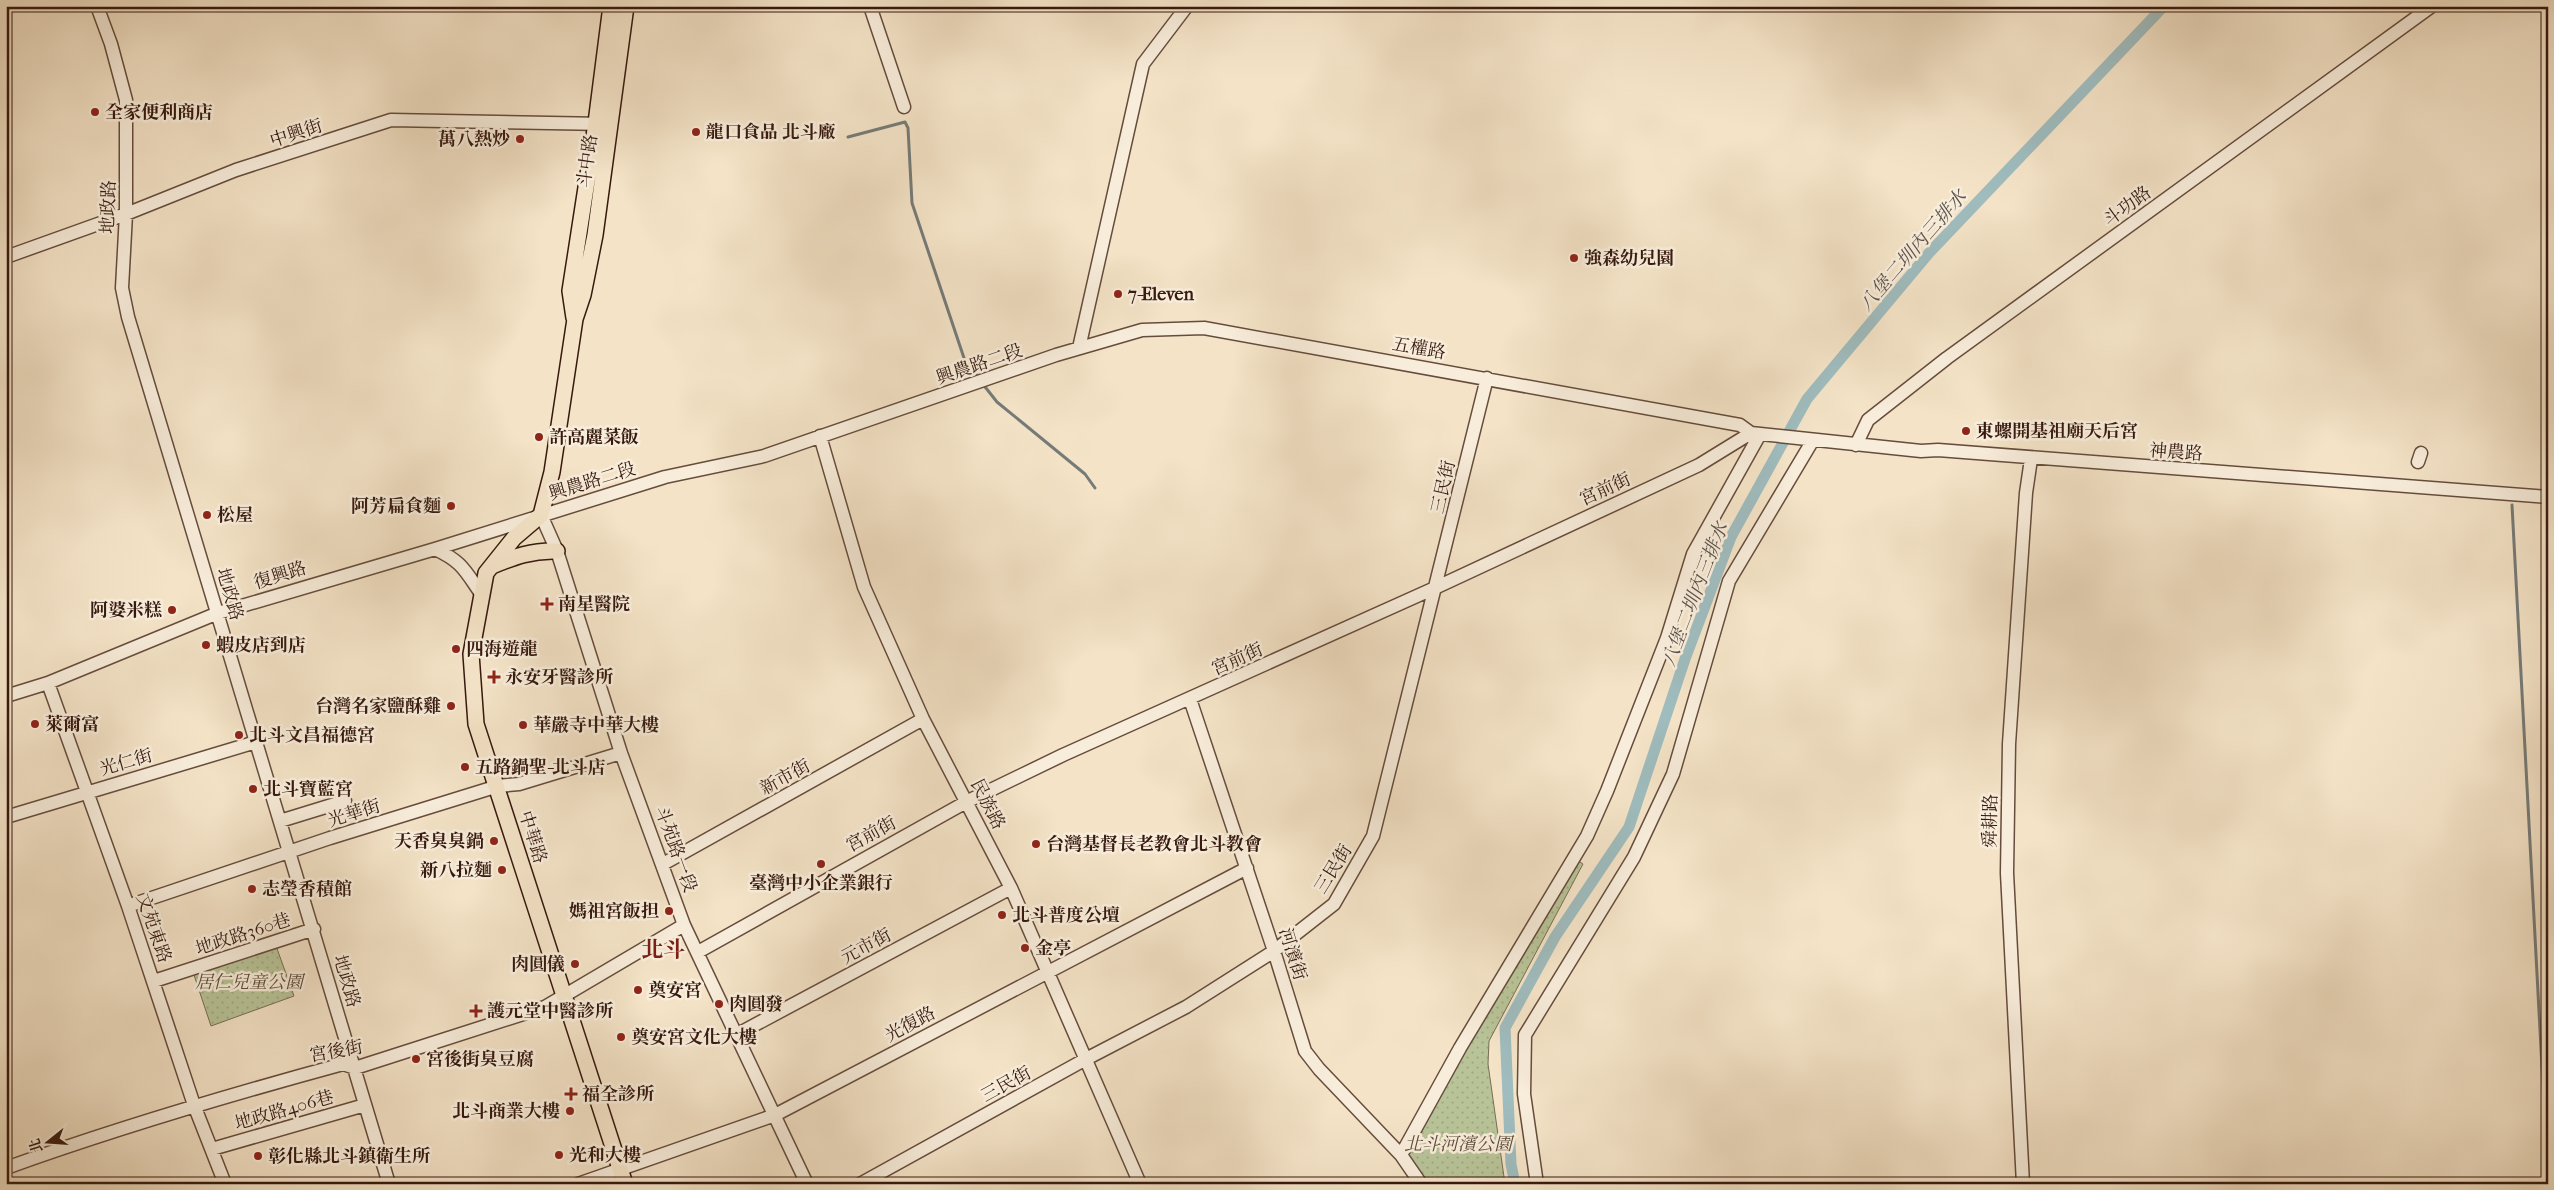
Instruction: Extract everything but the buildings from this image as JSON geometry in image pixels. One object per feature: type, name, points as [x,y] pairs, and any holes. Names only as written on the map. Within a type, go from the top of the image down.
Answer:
[{"type":"main road","name":"斗中路","points":[[541,515],[552,472],[575,320],[583,295],[594,236],[610,6]]},
{"type":"main road","name":"斗中路","points":[[603,124],[626,6]]},
{"type":"main road","name":"中華路","points":[[541,515],[514,538],[488,567],[471,654],[476,724],[498,786],[623,1177]]},
{"type":"main road","points":[[488,567],[523,553],[540,550],[557,551]]},
{"type":"street","name":"地政路","points":[[97,6],[111,44],[126,100],[126,214],[123,295],[153,404],[314,929],[388,1184]]},
{"type":"street","points":[[870,6],[904,107]]},
{"type":"street","points":[[1079,348],[1143,64],[1187,6]]},
{"type":"street","name":"斗功路","points":[[1856,445],[1868,420],[1947,358],[2432,6]]},
{"type":"street","name":"中興街","points":[[6,257],[126,214],[236,170],[391,120],[603,124]]},
{"type":"street","name":"五權路","points":[[1079,348],[1142,330],[1204,328],[1740,425],[1759,434]]},
{"type":"street","name":"興農路二段","points":[[541,515],[665,477],[753,459],[1079,348]]},
{"type":"street","name":"三民街","points":[[860,1184],[1086,1059],[1186,1007],[1274,952],[1334,904],[1373,836],[1437,587],[1487,378]]},
{"type":"street","points":[[1402,1155],[1460,1048],[1587,836],[1607,791],[1667,638],[1693,554],[1759,434],[1808,439],[1729,581],[1673,774],[1634,858],[1525,1035],[1524,1094],[1537,1184]]},
{"type":"street","name":"宮前街","points":[[698,952],[968,801],[1063,754],[1190,699],[1437,587],[1699,465],[1759,434]]},
{"type":"street","name":"民族路","points":[[820,436],[864,587],[923,719],[968,801],[1011,888],[1140,1184]]},
{"type":"street","name":"神農路","points":[[1808,439],[1856,445],[2548,497]]},
{"type":"street","name":"舜耕路","points":[[2023,1184],[2007,873],[2009,744],[2026,502],[2031,458]]},
{"type":"street","name":"復興路","points":[[6,696],[48,683],[218,613],[435,549],[541,515]]},
{"type":"street","name":"斗苑路一段","points":[[541,515],[557,551],[621,753],[684,925],[807,1184]]},
{"type":"street","points":[[435,549],[454,557],[468,572],[482,595]]},
{"type":"street","name":"文苑東路","points":[[48,683],[154,980],[194,1105],[225,1184]]},
{"type":"street","name":"河濱街","points":[[1190,699],[1305,1051],[1319,1070],[1402,1155],[1421,1184]]},
{"type":"street","name":"新市街","points":[[663,864],[923,719]]},
{"type":"street","name":"光仁街","points":[[6,817],[256,742]]},
{"type":"street","name":"光華街","points":[[128,906],[289,852],[498,786],[519,784],[621,753]]},
{"type":"street","points":[[280,821],[345,801]]},
{"type":"street","name":"光復路","points":[[578,1184],[623,1177],[775,1115],[1246,868]]},
{"type":"street","name":"元市街","points":[[736,1035],[1011,888]]},
{"type":"street","name":"宮後街","points":[[6,1168],[138,1122],[194,1105],[343,1064],[355,1068],[545,1008],[684,925]]},
{"type":"street","name":"地政路360巷","points":[[154,980],[314,929]]},
{"type":"street","name":"地政路406巷","points":[[212,1149],[365,1105]]},
{"type":"green space","name":"北斗河濱公園","points":[[1577,860],[1583,864],[1489,1041],[1488,1064],[1505,1184],[1428,1184],[1408,1157],[1483,1010]]},
{"type":"green space","name":"居仁兒童公園","points":[[275,943],[294,996],[211,1026],[193,972]]},
{"type":"waterway","name":"八堡二圳內三排水","points":[[1515,1184],[1511,1164],[1505,1028],[1555,937],[1629,827],[1685,659],[1731,537],[1807,399],[1929,253],[2164,6]]},
{"type":"waterway","points":[[848,137],[905,122],[908,128],[912,203],[965,361],[979,378]]},
{"type":"waterway","points":[[982,383],[997,402],[1085,474],[1095,488]]},
{"type":"waterway","points":[[2512,505],[2548,1180]]},
{"type":"place","name":"全家便利商店","points":[[95,112]]},
{"type":"place","name":"龍口食品 北斗廠","points":[[696,132]]},
{"type":"place","name":"萬八熱炒","points":[[520,139]]},
{"type":"place","name":"強森幼兒園","points":[[1574,258]]},
{"type":"place","name":"7-Eleven","points":[[1118,294]]},
{"type":"place","name":"東螺開基祖廟天后宮","points":[[1966,431]]},
{"type":"place","name":"許高麗菜飯","points":[[539,437]]},
{"type":"place","name":"阿芳扁食麵","points":[[451,506]]},
{"type":"place","name":"松屋","points":[[207,515]]},
{"type":"place","name":"南星醫院","points":[[547,604]]},
{"type":"place","name":"阿婆米糕","points":[[172,610]]},
{"type":"place","name":"蝦皮店到店","points":[[206,645]]},
{"type":"place","name":"四海遊龍","points":[[456,649]]},
{"type":"place","name":"永安牙醫診所","points":[[494,677]]},
{"type":"place","name":"台灣名家鹽酥雞","points":[[451,706]]},
{"type":"place","name":"萊爾富","points":[[35,724]]},
{"type":"place","name":"華嚴寺中華大樓","points":[[523,725]]},
{"type":"place","name":"北斗文昌福德宮","points":[[239,735]]},
{"type":"place","name":"五路鍋聖-北斗店","points":[[465,767]]},
{"type":"place","name":"北斗寶藍宮","points":[[253,789]]},
{"type":"place","name":"天香臭臭鍋","points":[[494,841]]},
{"type":"place","name":"台灣基督長老教會北斗教會","points":[[1036,844]]},
{"type":"place","name":"臺灣中小企業銀行","points":[[821,864]]},
{"type":"place","name":"新八拉麵","points":[[502,870]]},
{"type":"place","name":"志瑩香積館","points":[[252,889]]},
{"type":"place","name":"媽祖宮飯担","points":[[669,911]]},
{"type":"place","name":"北斗普度公壇","points":[[1002,915]]},
{"type":"place","name":"金亭","points":[[1025,948]]},
{"type":"place","name":"肉圓儀","points":[[575,964]]},
{"type":"place","name":"奠安宮","points":[[638,990]]},
{"type":"place","name":"肉圓發","points":[[719,1004]]},
{"type":"place","name":"護元堂中醫診所","points":[[476,1011]]},
{"type":"place","name":"奠安宮文化大樓","points":[[621,1037]]},
{"type":"place","name":"宮後街臭豆腐","points":[[416,1059]]},
{"type":"place","name":"福全診所","points":[[571,1094]]},
{"type":"place","name":"北斗商業大樓","points":[[570,1111]]},
{"type":"place","name":"光和大樓","points":[[559,1155]]},
{"type":"place","name":"彰化縣北斗鎮衛生所","points":[[258,1156]]},
{"type":"district","name":"北斗","points":[[663,949]]}]
